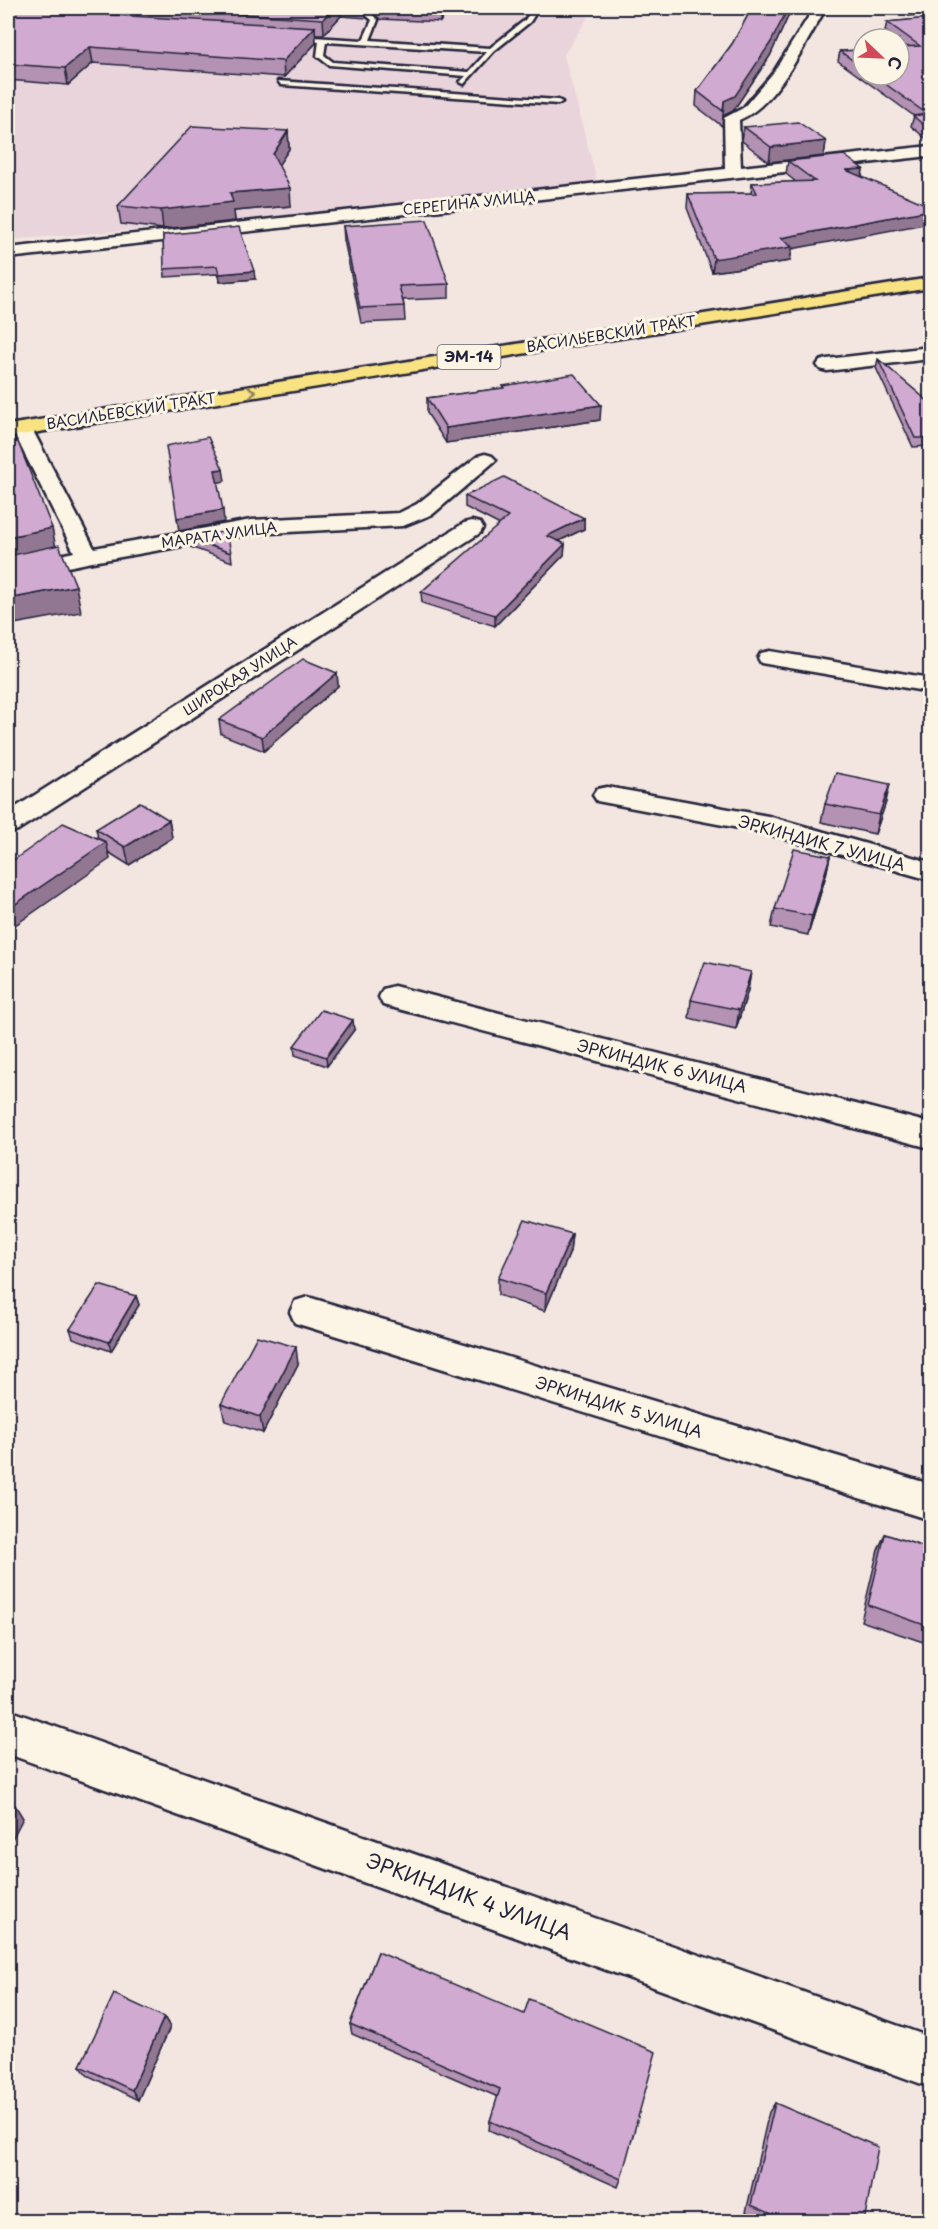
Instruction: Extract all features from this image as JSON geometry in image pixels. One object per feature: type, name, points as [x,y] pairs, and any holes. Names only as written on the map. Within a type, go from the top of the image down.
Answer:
[{"type":"main road","name":"ВАСИЛЬЕВСКИЙ ТРАКТ","points":[[12,425],[930,270]]},
{"type":"main road","name":"ВАСИЛЬЕВСКИЙ ТРАКТ","points":[[12,425],[930,283]]},
{"type":"street","points":[[733,172],[730,118],[748,111],[779,75],[820,8]]},
{"type":"street","name":"СЕРЕГИНА УЛИЦА","points":[[8,253],[930,151]]},
{"type":"street","points":[[827,365],[930,353]]},
{"type":"street","points":[[12,425],[87,556]]},
{"type":"street","name":"МАРАТА УЛИЦА","points":[[8,573],[87,556],[251,527],[403,519],[425,509],[485,460]]},
{"type":"street","name":"ШИРОКАЯ УЛИЦА","points":[[8,824],[472,528]]},
{"type":"street","points":[[770,658],[930,685]]},
{"type":"street","name":"ЭРКИНДИК 7 УЛИЦА","points":[[607,795],[768,825],[930,872]]},
{"type":"street","name":"ЭРКИНДИК 6 УЛИЦА","points":[[394,997],[930,1136]]},
{"type":"street","name":"ЭРКИНДИК 5 УЛИЦА","points":[[308,1312],[930,1502]]},
{"type":"street","name":"ЭРКИНДИК 4 УЛИЦА","points":[[8,1732],[930,2062]]},
{"type":"lane","points":[[351,8],[363,9],[375,20],[366,42]]},
{"type":"lane","points":[[453,95],[492,50],[528,21],[532,14],[529,8]]},
{"type":"lane","points":[[287,37],[492,50]]},
{"type":"lane","points":[[323,40],[320,56],[331,64],[471,74]]},
{"type":"lane","points":[[281,83],[558,102]]},
{"type":"shaded area","points":[[8,8],[594,8],[564,55],[597,181],[262,220],[8,240]]},
{"type":"building","points":[[8,8],[315,27],[283,61],[90,47],[65,68],[8,64]]},
{"type":"building","points":[[147,8],[334,8],[323,19]]},
{"type":"building","points":[[752,8],[788,8],[771,42],[735,96],[724,101],[723,111],[697,91],[732,44]]},
{"type":"building","points":[[930,18],[930,130],[913,116],[927,114],[890,87],[911,87],[911,46],[920,46],[911,39],[911,27],[894,27],[887,22]]},
{"type":"building","points":[[840,51],[851,51],[851,59]]},
{"type":"building","points":[[798,122],[826,141],[771,147],[744,127]]},
{"type":"building","points":[[192,126],[288,131],[273,154],[290,188],[230,193],[233,202],[161,210],[118,206]]},
{"type":"building","points":[[844,155],[863,169],[846,170],[930,206],[930,210],[781,238],[792,247],[714,259],[688,194],[757,193],[752,183],[815,181],[788,161]]},
{"type":"building","points":[[427,220],[449,284],[399,286],[404,306],[360,308],[343,226]]},
{"type":"building","points":[[239,227],[254,271],[219,274],[217,266],[164,269],[163,235]]},
{"type":"building","points":[[878,359],[930,403],[930,438],[915,438]]},
{"type":"building","points":[[574,374],[601,405],[446,428],[427,398],[504,388],[503,386]]},
{"type":"building","points":[[208,437],[223,469],[215,470],[223,510],[177,518],[166,446]]},
{"type":"building","points":[[18,442],[52,528],[8,537],[8,443]]},
{"type":"building","points":[[504,477],[584,518],[547,536],[565,544],[495,615],[421,592],[508,517],[465,496]]},
{"type":"building","points":[[227,531],[231,553],[189,538]]},
{"type":"building","points":[[59,545],[76,586],[8,599],[8,556]]},
{"type":"building","points":[[303,659],[337,673],[262,737],[219,720]]},
{"type":"building","points":[[836,773],[890,784],[879,815],[825,804]]},
{"type":"building","points":[[140,802],[169,820],[125,847],[96,829]]},
{"type":"building","points":[[63,823],[106,842],[8,909],[8,864]]},
{"type":"building","points":[[794,849],[830,856],[812,916],[775,909]]},
{"type":"building","points":[[705,962],[751,972],[739,1010],[691,1000]]},
{"type":"building","points":[[321,1010],[353,1020],[326,1057],[294,1046]]},
{"type":"building","points":[[525,1220],[572,1234],[546,1293],[498,1278]]},
{"type":"building","points":[[99,1285],[136,1296],[109,1342],[70,1329]]},
{"type":"building","points":[[257,1336],[296,1347],[260,1417],[221,1404]]},
{"type":"building","points":[[885,1534],[930,1549],[930,1627],[868,1605]]},
{"type":"building","points":[[8,1802],[15,1805],[8,1819]]},
{"type":"building","points":[[378,1952],[524,2014],[529,1999],[656,2052],[621,2179],[490,2121],[500,2089],[350,2024]]},
{"type":"building","points":[[114,1994],[164,2017],[132,2090],[80,2066]]},
{"type":"building","points":[[775,2103],[878,2147],[864,2222],[791,2222],[751,2205]]}]
